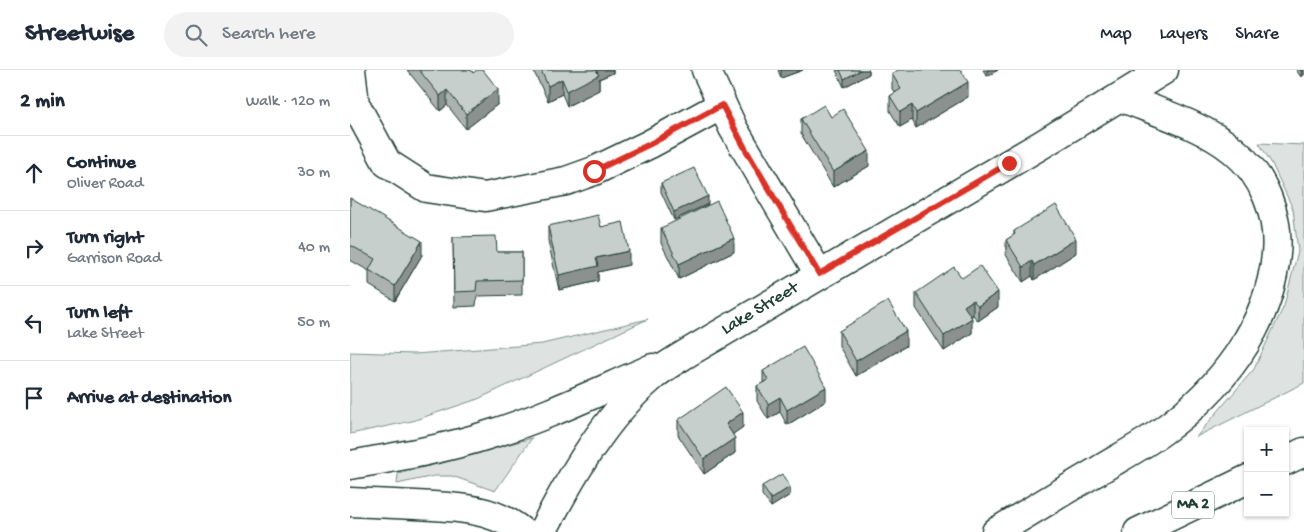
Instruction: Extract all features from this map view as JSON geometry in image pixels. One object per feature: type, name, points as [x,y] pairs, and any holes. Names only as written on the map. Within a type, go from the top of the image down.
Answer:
[{"type":"main road","points":[[351,70],[355,104],[387,163],[426,188],[485,197],[566,181],[594,171],[636,152],[722,105]]},
{"type":"main road","points":[[706,70],[746,150],[819,274]]},
{"type":"main road","name":"Lake Street","points":[[542,532],[574,475],[611,421],[654,375],[819,274],[1164,70]]},
{"type":"main road","points":[[996,532],[1159,434],[1190,410],[1216,383],[1238,355],[1257,322],[1271,286],[1277,250],[1275,220],[1261,185],[1248,165],[1232,150],[1212,136],[1120,97]]},
{"type":"main road","points":[[350,465],[421,452],[491,434],[684,355]]},
{"type":"main road","points":[[1289,459],[1304,452]]},
{"type":"main road","name":"MA 2","points":[[1138,532],[1244,481]]},
{"type":"main road","points":[[350,502],[466,508],[503,519],[522,532]]},
{"type":"shaded area","points":[[1259,143],[1304,145],[1304,383],[1196,437],[1254,369],[1284,306],[1298,251],[1293,209],[1272,164]]},
{"type":"shaded area","points":[[648,319],[478,399],[412,421],[350,434],[350,352],[415,354],[542,344]]},
{"type":"shaded area","points":[[532,438],[495,491],[452,476],[434,476],[397,484],[398,474]]},
{"type":"building","points":[[419,70],[471,70],[473,73],[477,70],[483,70],[498,89],[466,114],[447,90],[440,96]]},
{"type":"building","points":[[541,70],[596,70],[599,75],[567,91],[562,79],[548,86]]},
{"type":"building","points":[[840,70],[861,70],[844,79]]},
{"type":"building","points":[[898,70],[961,70],[968,82],[916,113],[912,105],[900,112],[890,96],[901,89],[892,74]]},
{"type":"building","points":[[824,105],[831,117],[843,109],[869,151],[833,172],[801,119]]},
{"type":"building","points":[[694,168],[708,196],[674,212],[661,183]]},
{"type":"building","points":[[350,198],[422,241],[395,286],[369,270],[375,259],[350,245]]},
{"type":"building","points":[[717,201],[734,238],[679,264],[661,228]]},
{"type":"building","points":[[1056,205],[1076,239],[1034,265],[1032,261],[1023,267],[1006,240],[1015,234],[1014,231]]},
{"type":"building","points":[[598,215],[601,227],[623,222],[629,251],[596,258],[598,266],[559,275],[548,226]]},
{"type":"building","points":[[496,236],[497,252],[522,252],[522,280],[477,281],[476,291],[454,292],[453,237]]},
{"type":"building","points":[[980,266],[998,292],[978,306],[973,300],[964,306],[972,318],[944,336],[916,293],[954,267],[962,278]]},
{"type":"building","points":[[888,301],[906,331],[856,361],[839,331]]},
{"type":"building","points":[[803,347],[826,387],[787,410],[780,397],[768,404],[757,386],[768,380],[763,371]]},
{"type":"building","points":[[726,387],[743,412],[726,424],[735,438],[704,459],[678,420]]},
{"type":"building","points":[[782,474],[790,487],[771,499],[762,486]]},
{"type":"route","points":[[594,171],[622,159],[722,105],[733,128],[819,274],[1009,163]]}]
